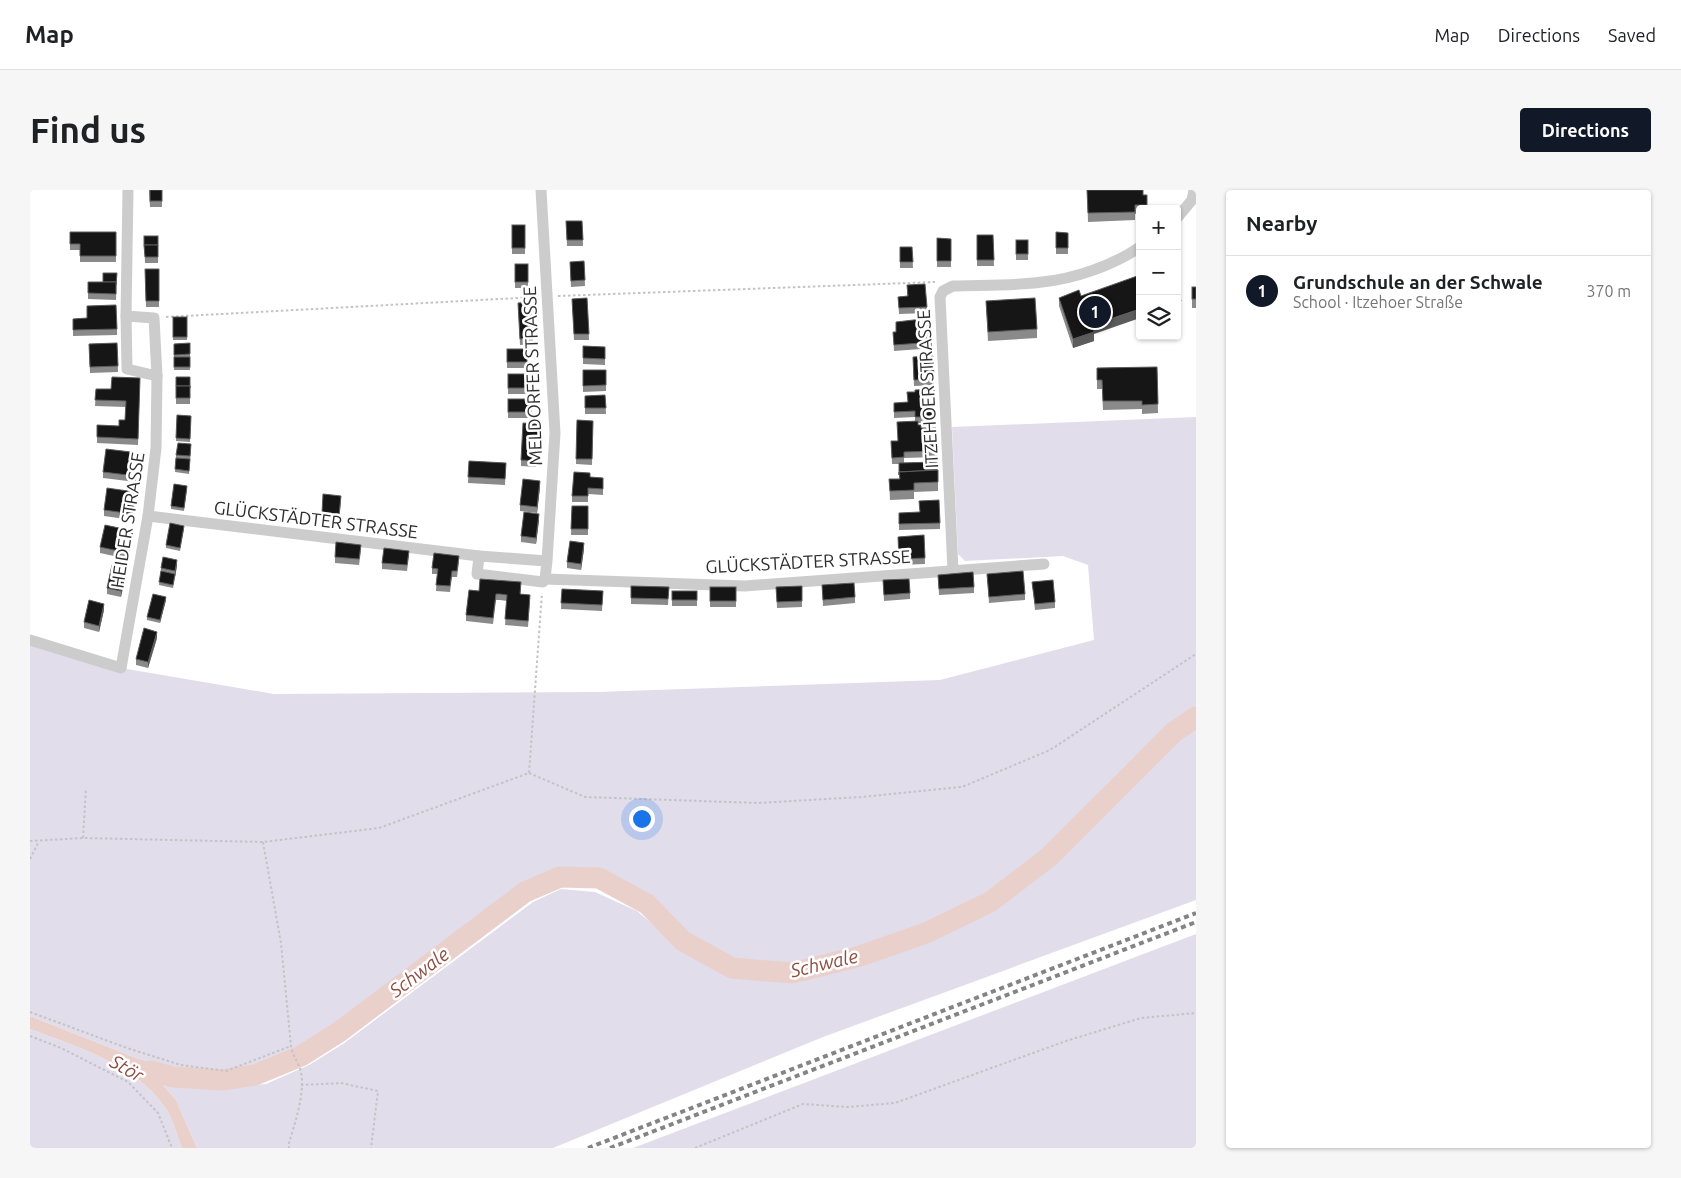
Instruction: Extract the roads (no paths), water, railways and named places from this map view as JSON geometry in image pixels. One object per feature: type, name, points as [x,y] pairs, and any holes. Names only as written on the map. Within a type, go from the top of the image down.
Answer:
[{"type":"street","points":[[128,190],[127,369],[157,376]]},
{"type":"street","name":"MELDORFER STRASSE","points":[[541,190],[555,433],[547,561]]},
{"type":"street","points":[[1181,213],[1192,200],[1194,190]]},
{"type":"street","name":"ITZEHOER STRASSE","points":[[953,570],[940,297],[944,291],[953,286],[1043,282],[1084,273],[1136,250]]},
{"type":"street","name":"HEIDER STRASSE","points":[[30,640],[121,668],[148,516],[156,448],[157,376],[154,318],[126,316]]},
{"type":"street","name":"GLÜCKSTÄDTER STRASSE","points":[[148,516],[479,556],[547,561]]},
{"type":"street","name":"GLÜCKSTÄDTER STRASSE","points":[[479,556],[477,574],[544,581],[745,586],[953,570]]},
{"type":"street","points":[[544,581],[547,561]]},
{"type":"street","points":[[953,570],[1044,564]]},
{"type":"water","name":"Stör","points":[[30,1016],[136,1058],[180,1070],[180,1082],[162,1080],[162,1084],[176,1100],[197,1148],[182,1148],[167,1110],[152,1091],[137,1078],[103,1058],[30,1029]]},
{"type":"waterway","name":"Schwale","points":[[152,1071],[173,1077],[222,1080],[255,1075],[301,1056],[339,1032],[525,892],[560,877],[599,878],[647,904],[683,941],[732,968],[792,973],[857,957],[926,933],[990,902],[1049,857],[1174,732],[1196,717]]},
{"type":"railway","points":[[588,1148],[1196,913]]},
{"type":"railway","points":[[610,1148],[1196,922]]},
{"type":"place","name":"Grundschule an der Schwale","points":[[1095,312]]}]
